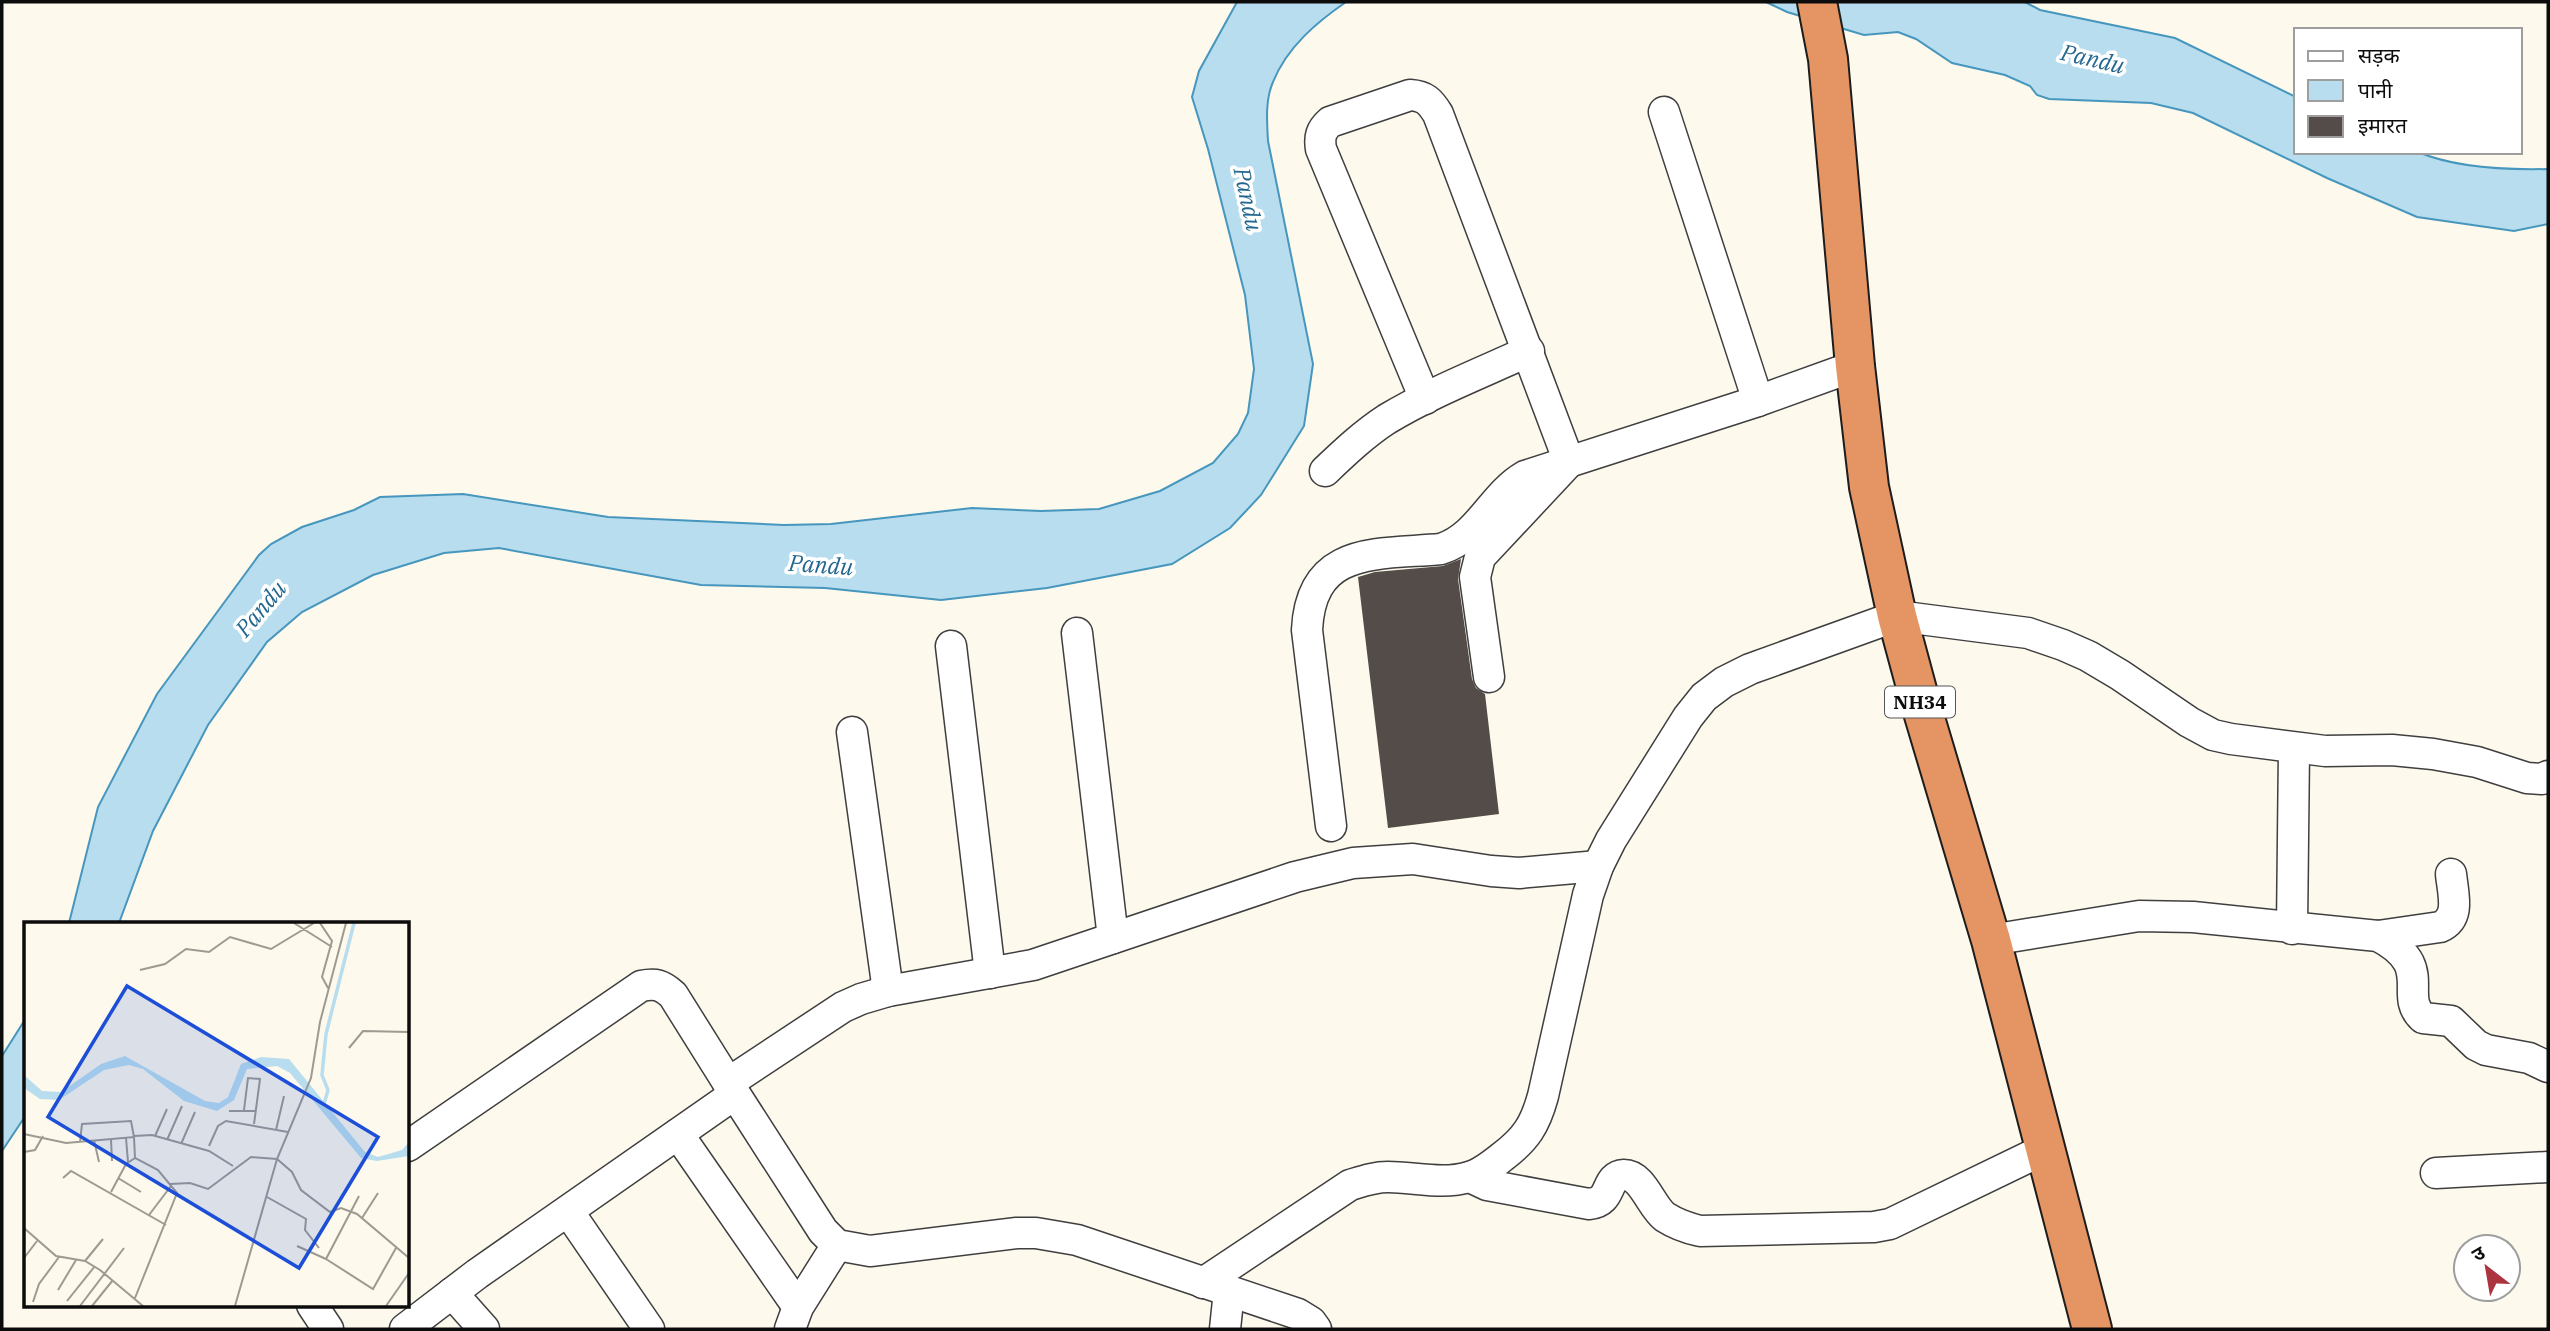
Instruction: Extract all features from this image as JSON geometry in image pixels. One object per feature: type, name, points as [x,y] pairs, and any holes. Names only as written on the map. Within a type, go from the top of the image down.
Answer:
[{"type":"highway","name":"NH34","points":[[1816,2],[1828,59],[1855,366],[1869,487],[1897,616],[1991,940],[2092,1329]]},
{"type":"street","points":[[1425,399],[1319,140],[1330,122],[1410,95],[1422,95],[1430,101],[1438,114],[1569,462]]},
{"type":"street","points":[[1664,112],[1758,401]]},
{"type":"street","points":[[1325,471],[1360,438],[1387,420],[1425,399],[1529,351]]},
{"type":"street","points":[[1331,826],[1307,630],[1314,594],[1325,577],[1341,562],[1358,557],[1441,549],[1452,545],[1473,530],[1513,483],[1525,476],[1758,401],[1855,366]]},
{"type":"street","points":[[1489,677],[1475,577],[1480,557],[1569,462]]},
{"type":"street","points":[[1216,1287],[1350,1185],[1386,1177],[1450,1181],[1470,1177],[1487,1169],[1513,1149],[1529,1132],[1537,1117],[1588,895],[1598,866],[1688,717],[1704,697],[1724,682],[1750,669],[1897,616],[2028,633],[2088,656],[2213,735],[2325,751],[2392,750],[2434,754],[2477,762],[2527,778],[2546,781]]},
{"type":"street","points":[[1077,633],[1113,938]]},
{"type":"street","points":[[951,646],[990,973]]},
{"type":"street","points":[[852,732],[888,991]]},
{"type":"street","points":[[2292,929],[2294,748]]},
{"type":"street","points":[[405,1329],[452,1293],[678,1135],[731,1088],[843,1007],[861,999],[888,991],[1033,965],[1295,877],[1353,863],[1413,859],[1519,873],[1598,866]]},
{"type":"street","points":[[1991,940],[2139,916],[2193,917],[2378,936],[2440,928],[2453,917],[2451,874]]},
{"type":"street","points":[[2378,936],[2390,942],[2408,959],[2414,973],[2414,1006],[2423,1018],[2451,1021],[2476,1045],[2486,1050],[2529,1058],[2548,1067]]},
{"type":"street","points":[[410,1145],[642,986],[663,986],[673,995],[823,1231],[837,1245],[870,1251],[1036,1233],[1077,1241],[1298,1314],[1311,1322],[1316,1329]]},
{"type":"street","points":[[678,1135],[794,1318],[837,1245]]},
{"type":"street","points":[[1470,1177],[1487,1185],[1590,1204],[1605,1199],[1610,1185],[1623,1175],[1639,1182],[1655,1208],[1664,1216],[1681,1226],[1700,1231],[1874,1227],[1906,1218],[2045,1149]]},
{"type":"street","points":[[2436,1173],[2548,1167]]},
{"type":"street","points":[[568,1211],[649,1329]]},
{"type":"street","points":[[1216,1287],[1225,1329]]},
{"type":"street","points":[[452,1293],[484,1329]]},
{"type":"street","points":[[313,1306],[328,1329]]},
{"type":"water","name":"Pandu","points":[[1237,2],[1346,2],[1324,18],[1295,47],[1279,69],[1269,96],[1268,141],[1313,364],[1304,426],[1261,495],[1230,528],[1172,564],[1047,588],[941,600],[825,588],[701,585],[499,548],[444,553],[373,575],[302,612],[267,642],[208,725],[153,831],[119,922],[69,922],[98,807],[157,694],[259,555],[271,544],[302,527],[354,510],[380,497],[463,494],[608,517],[784,525],[831,524],[972,508],[1041,511],[1099,509],[1160,491],[1213,463],[1238,434],[1248,413],[1254,369],[1245,295],[1192,97],[1199,71]]},
{"type":"water","name":"Pandu","points":[[1766,2],[2025,2],[2040,10],[2175,38],[2294,96],[2294,154],[2424,154],[2465,165],[2548,169],[2548,224],[2514,231],[2417,217],[2327,178],[2193,113],[2151,103],[2049,99],[2037,95],[2030,86],[2005,75],[1952,63],[1916,39],[1898,32],[1864,35],[1787,12]]},
{"type":"water","points":[[24,1021],[24,1118],[2,1151],[2,1056]]},
{"type":"building","points":[[1461,559],[1458,579],[1472,679],[1476,688],[1485,694],[1499,814],[1388,828],[1358,577],[1375,572],[1443,566]]}]
